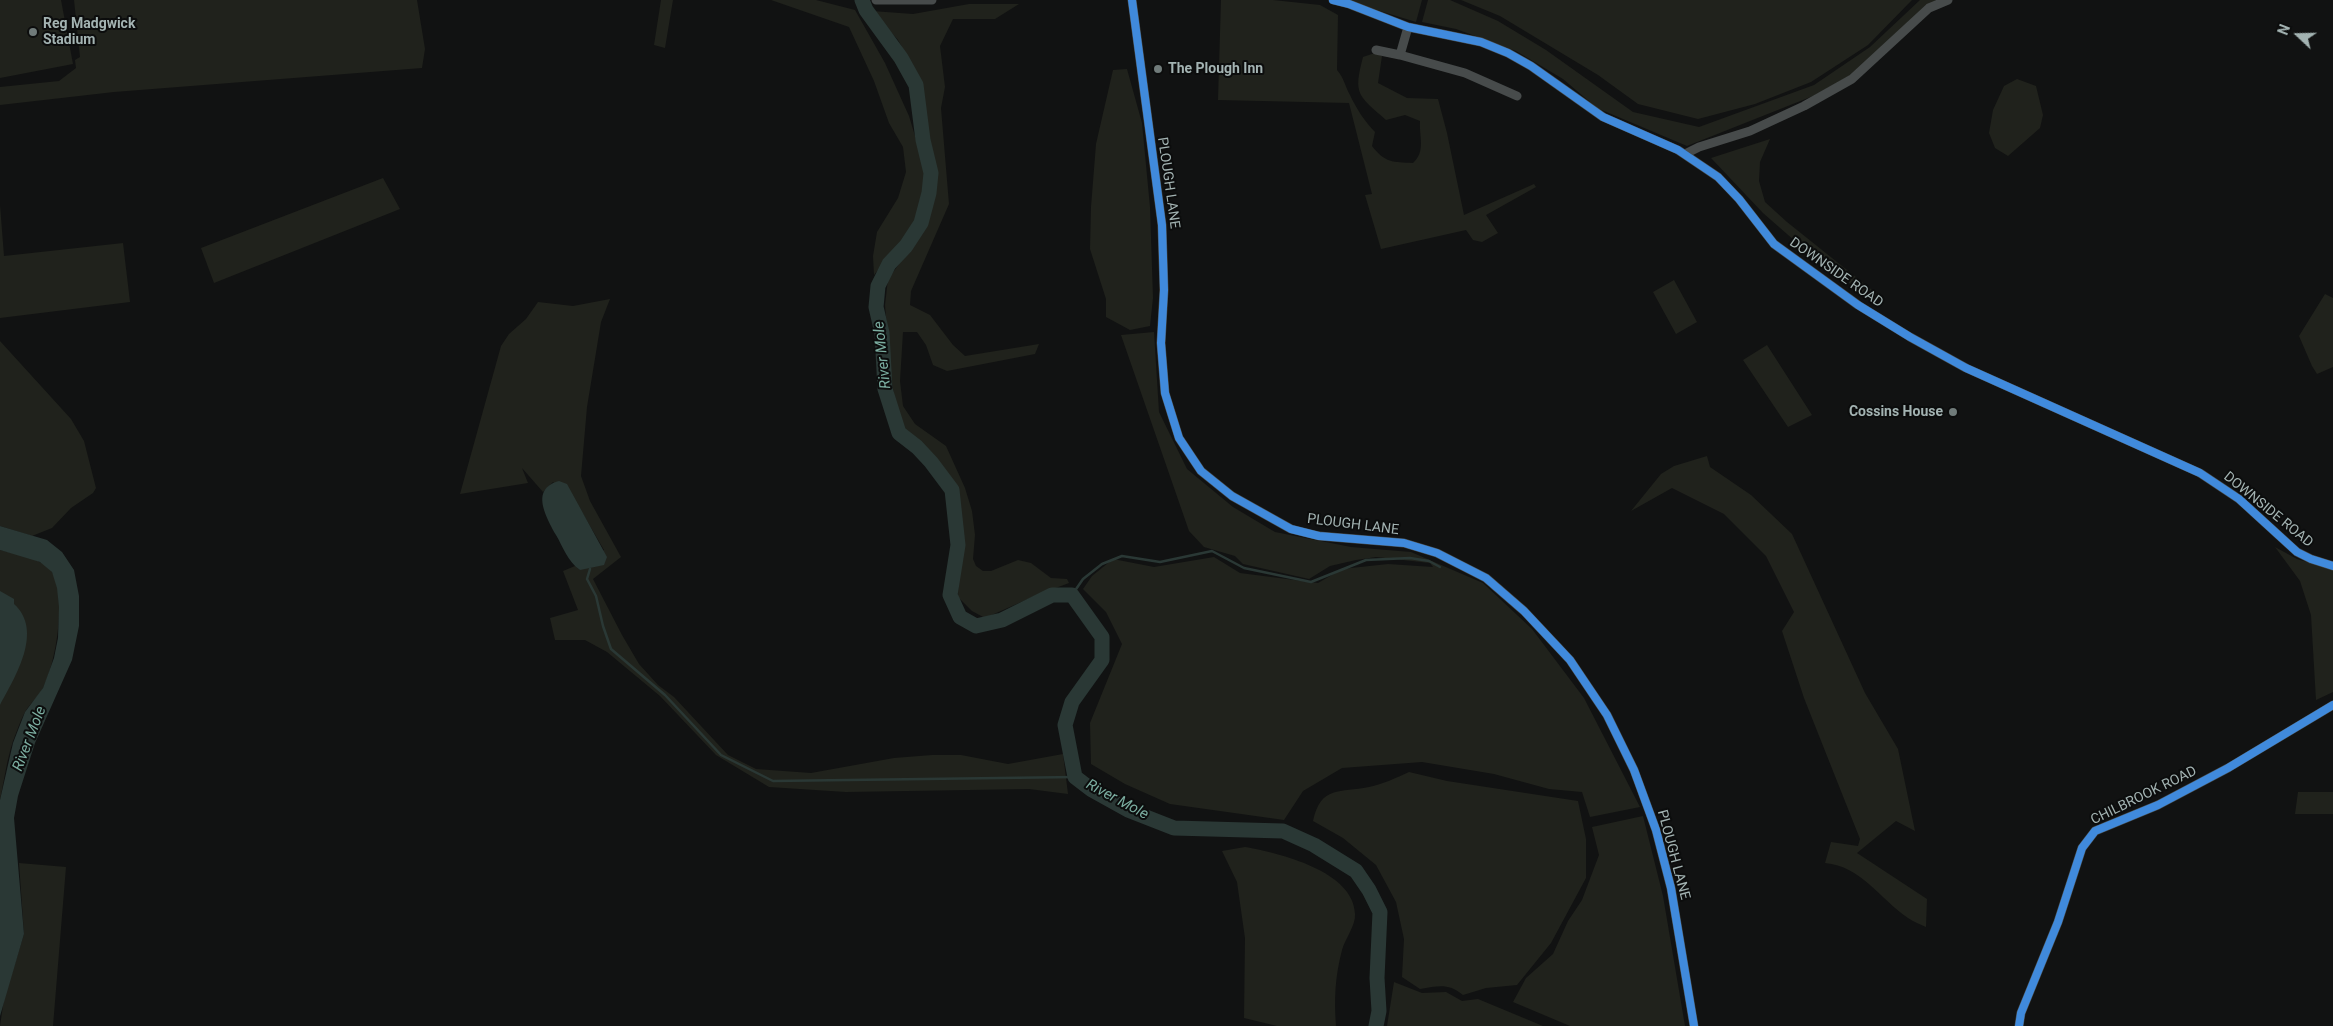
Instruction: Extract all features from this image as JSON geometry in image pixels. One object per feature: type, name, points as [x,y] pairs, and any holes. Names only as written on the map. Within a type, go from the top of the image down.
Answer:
[{"type":"street","points":[[876,0],[932,0]]},
{"type":"street","name":"PLOUGH LANE","points":[[1132,0],[1162,225],[1164,290],[1161,343],[1165,393],[1179,438],[1201,471],[1232,496],[1291,529],[1319,536],[1404,543],[1437,553],[1486,578],[1524,611],[1570,660],[1608,715],[1634,770],[1656,830],[1671,888],[1694,1026]]},
{"type":"street","name":"DOWNSIDE ROAD","points":[[1333,0],[1408,27],[1466,38],[1497,48],[1530,66],[1604,117],[1685,154],[1726,185],[1774,244],[1858,305],[1910,338],[1966,368],[2200,473],[2239,499],[2297,552],[2311,560],[2333,566]]},
{"type":"street","points":[[1685,154],[1699,147],[1750,131],[1804,106],[1852,79],[1929,8],[1948,0]]},
{"type":"street","points":[[1400,55],[1408,27]]},
{"type":"street","points":[[1376,50],[1465,73],[1517,96]]},
{"type":"street","name":"CHILBROOK ROAD","points":[[2019,1026],[2021,1013],[2058,922],[2082,848],[2095,831],[2158,805],[2228,768],[2333,705]]},
{"type":"shaded area","name":"Reg Madgwick Stadium","points":[[0,0],[61,0],[73,64],[0,78]]},
{"type":"shaded area","points":[[74,0],[417,0],[425,49],[422,68],[114,92],[0,105],[0,87],[59,81],[76,68],[75,60],[80,57]]},
{"type":"shaded area","points":[[661,0],[673,0],[665,48],[654,45]]},
{"type":"shaded area","points":[[771,0],[816,0],[855,10],[885,63],[909,116],[927,176],[923,203],[916,224],[874,275],[873,256],[877,232],[898,198],[906,172],[903,147],[889,123],[874,81],[849,27]]},
{"type":"shaded area","points":[[1221,0],[1273,0],[1320,5],[1338,15],[1337,70],[1358,110],[1375,132],[1372,146],[1385,159],[1395,162],[1413,163],[1421,149],[1420,121],[1405,115],[1386,120],[1369,105],[1360,93],[1358,79],[1363,57],[1375,53],[1382,56],[1378,83],[1407,98],[1438,99],[1464,215],[1534,184],[1536,187],[1486,215],[1498,233],[1482,242],[1473,240],[1466,230],[1381,249],[1365,195],[1372,194],[1349,103],[1218,100]]},
{"type":"shaded area","points":[[1344,0],[1422,0],[1416,22]]},
{"type":"shaded area","points":[[1428,0],[1450,0],[1498,21],[1546,50],[1633,112],[1699,127],[1814,85],[1870,47],[1920,0],[1937,0],[1851,75],[1813,96],[1687,146],[1597,108],[1563,79],[1516,51],[1456,29],[1422,22]]},
{"type":"shaded area","points":[[1461,0],[1912,0],[1868,45],[1811,82],[1755,104],[1698,119],[1638,104],[1598,75],[1500,16]]},
{"type":"shaded area","points":[[969,4],[1019,4],[995,19],[953,19],[940,46],[945,87],[941,108],[949,204],[911,291],[910,305],[930,315],[953,345],[965,356],[1039,344],[1035,354],[947,371],[933,365],[926,345],[917,332],[903,332],[900,381],[903,406],[915,424],[946,446],[965,488],[972,511],[975,535],[973,559],[976,566],[983,571],[991,571],[1018,560],[1031,563],[1051,578],[1067,579],[1069,583],[985,618],[972,611],[958,597],[959,496],[938,462],[904,432],[896,409],[891,376],[885,305],[888,279],[919,237],[930,206],[937,174],[928,143],[920,79],[898,40],[872,11],[913,14]]},
{"type":"shaded area","points":[[1127,69],[1142,123],[1150,207],[1153,298],[1150,326],[1130,330],[1106,317],[1106,299],[1090,249],[1096,144],[1113,70]]},
{"type":"shaded area","points":[[2017,79],[2036,86],[2043,115],[2040,128],[2008,156],[1995,148],[1989,133],[1993,110],[2004,86]]},
{"type":"shaded area","points":[[1770,139],[1760,162],[1759,181],[1765,202],[1877,294],[1874,300],[1820,263],[1763,213],[1711,158]]},
{"type":"shaded area","points":[[383,178],[400,209],[214,283],[201,248]]},
{"type":"shaded area","points":[[0,205],[4,256],[123,243],[130,302],[0,318]]},
{"type":"shaded area","points":[[1674,280],[1697,322],[1676,334],[1653,292]]},
{"type":"shaded area","points":[[2325,294],[2333,298],[2333,367],[2317,374],[2299,336]]},
{"type":"shaded area","points":[[610,299],[601,322],[587,407],[581,476],[590,501],[621,557],[593,579],[639,664],[658,685],[674,697],[728,755],[756,769],[811,773],[894,758],[932,755],[961,755],[1008,764],[1063,754],[1068,794],[1029,789],[846,792],[769,787],[716,755],[660,696],[607,652],[585,640],[555,640],[550,618],[578,610],[563,571],[575,566],[580,570],[604,550],[583,514],[553,482],[543,492],[522,468],[528,483],[460,494],[501,346],[509,334],[526,319],[538,302],[573,306]]},
{"type":"shaded area","points":[[1154,332],[1159,412],[1187,469],[1233,507],[1275,532],[1351,547],[1411,552],[1483,583],[1532,629],[1584,698],[1640,807],[1590,817],[1582,792],[1549,789],[1494,774],[1422,762],[1342,768],[1303,791],[1284,820],[1170,804],[1125,784],[1091,764],[1090,723],[1122,644],[1106,612],[1083,589],[1092,576],[1113,559],[1154,567],[1214,557],[1240,573],[1318,583],[1342,569],[1388,564],[1433,567],[1430,563],[1376,557],[1330,566],[1309,579],[1243,564],[1235,556],[1204,547],[1189,531],[1121,335]]},
{"type":"shaded area","points":[[0,341],[71,419],[84,441],[96,488],[93,493],[71,508],[52,528],[32,536],[0,526]]},
{"type":"shaded area","points":[[1767,345],[1812,415],[1788,427],[1743,360]]},
{"type":"shaded area","points":[[1707,456],[1710,467],[1751,495],[1792,534],[1865,693],[1898,749],[1915,831],[1896,821],[1857,853],[1927,899],[1926,927],[1908,918],[1870,884],[1849,870],[1838,865],[1825,863],[1831,842],[1858,846],[1860,839],[1804,698],[1782,631],[1794,612],[1766,556],[1724,514],[1672,488],[1631,511],[1661,474],[1674,466]]},
{"type":"shaded area","points":[[2275,547],[2297,559],[2333,570],[2333,692],[2316,700],[2311,615],[2300,581]]},
{"type":"shaded area","points":[[0,550],[28,557],[48,567],[56,583],[59,597],[59,613],[56,647],[48,677],[41,691],[23,715],[9,755],[0,800]]},
{"type":"shaded area","points":[[1409,772],[1447,781],[1578,801],[1586,839],[1586,878],[1551,943],[1517,985],[1486,988],[1463,995],[1448,987],[1438,986],[1420,989],[1402,977],[1404,939],[1396,902],[1376,865],[1343,838],[1313,821],[1321,801],[1327,796],[1341,791],[1374,786]]},
{"type":"shaded area","points":[[2298,792],[2333,792],[2333,814],[2295,814]]},
{"type":"shaded area","points":[[1643,816],[1663,896],[1685,1026],[1570,1026],[1513,1002],[1526,978],[1553,954],[1568,921],[1582,900],[1599,855],[1592,827]]},
{"type":"shaded area","points":[[1245,847],[1294,859],[1329,875],[1342,886],[1351,899],[1355,918],[1342,950],[1336,979],[1336,1026],[1277,1026],[1244,1018],[1245,938],[1237,882],[1222,851]]},
{"type":"shaded area","points":[[19,863],[66,867],[53,1026],[0,1026],[4,999],[24,934]]},
{"type":"shaded area","points":[[1394,982],[1422,993],[1446,992],[1462,1001],[1478,999],[1543,1026],[1387,1026]]},
{"type":"water","points":[[559,481],[567,484],[607,557],[604,565],[580,570],[576,567],[569,559],[548,521],[542,497],[550,485]]},
{"type":"water","points":[[0,526],[47,540],[62,552],[74,570],[79,596],[79,626],[72,660],[35,743],[18,796],[14,818],[24,934],[0,1016],[0,800],[13,743],[25,712],[43,688],[54,658],[58,638],[59,607],[57,588],[52,572],[40,562],[0,550]]},
{"type":"water","points":[[0,591],[14,599],[14,604],[23,615],[27,627],[27,640],[19,668],[0,705]]},
{"type":"waterway","name":"River Mole","points":[[862,0],[866,10],[901,58],[916,85],[923,140],[931,173],[929,193],[921,223],[906,246],[889,264],[878,286],[876,307],[882,333],[885,389],[899,433],[917,447],[931,462],[952,490],[958,545],[950,595],[960,617],[976,626],[1002,620],[1052,595],[1072,595],[1102,637],[1102,660],[1072,702],[1065,725],[1075,777],[1092,790],[1128,810],[1174,828],[1283,831],[1314,845],[1356,871],[1369,890],[1380,912],[1377,978],[1379,1011],[1376,1026]]},
{"type":"waterway","points":[[1072,595],[1083,579],[1102,564],[1122,556],[1160,562],[1212,551],[1244,568],[1311,582],[1366,560],[1410,558],[1429,561],[1440,567]]},
{"type":"waterway","points":[[590,569],[587,579],[596,596],[611,649],[665,695],[721,755],[773,781],[1075,777]]},
{"type":"cycle path","points":[[1132,0],[1162,225],[1164,290],[1161,343],[1165,393],[1179,438],[1201,471],[1232,496],[1291,529],[1319,536],[1404,543],[1437,553],[1486,578],[1524,611],[1570,660],[1607,715],[1634,770],[1656,830],[1671,888],[1694,1026]]},
{"type":"cycle path","points":[[1333,0],[1349,4],[1408,27],[1481,42],[1508,53],[1531,66],[1603,117],[1678,150],[1718,177],[1739,199],[1774,244],[1858,305],[1966,368],[2200,473],[2239,499],[2297,552],[2333,566]]},
{"type":"cycle path","points":[[2019,1026],[2021,1013],[2058,922],[2082,848],[2095,831],[2158,805],[2228,768],[2333,705]]},
{"type":"place","name":"Reg Madgwick Stadium","points":[[33,32]]},
{"type":"place","name":"The Plough Inn","points":[[1158,69]]},
{"type":"place","name":"Cossins House","points":[[1953,412]]}]
